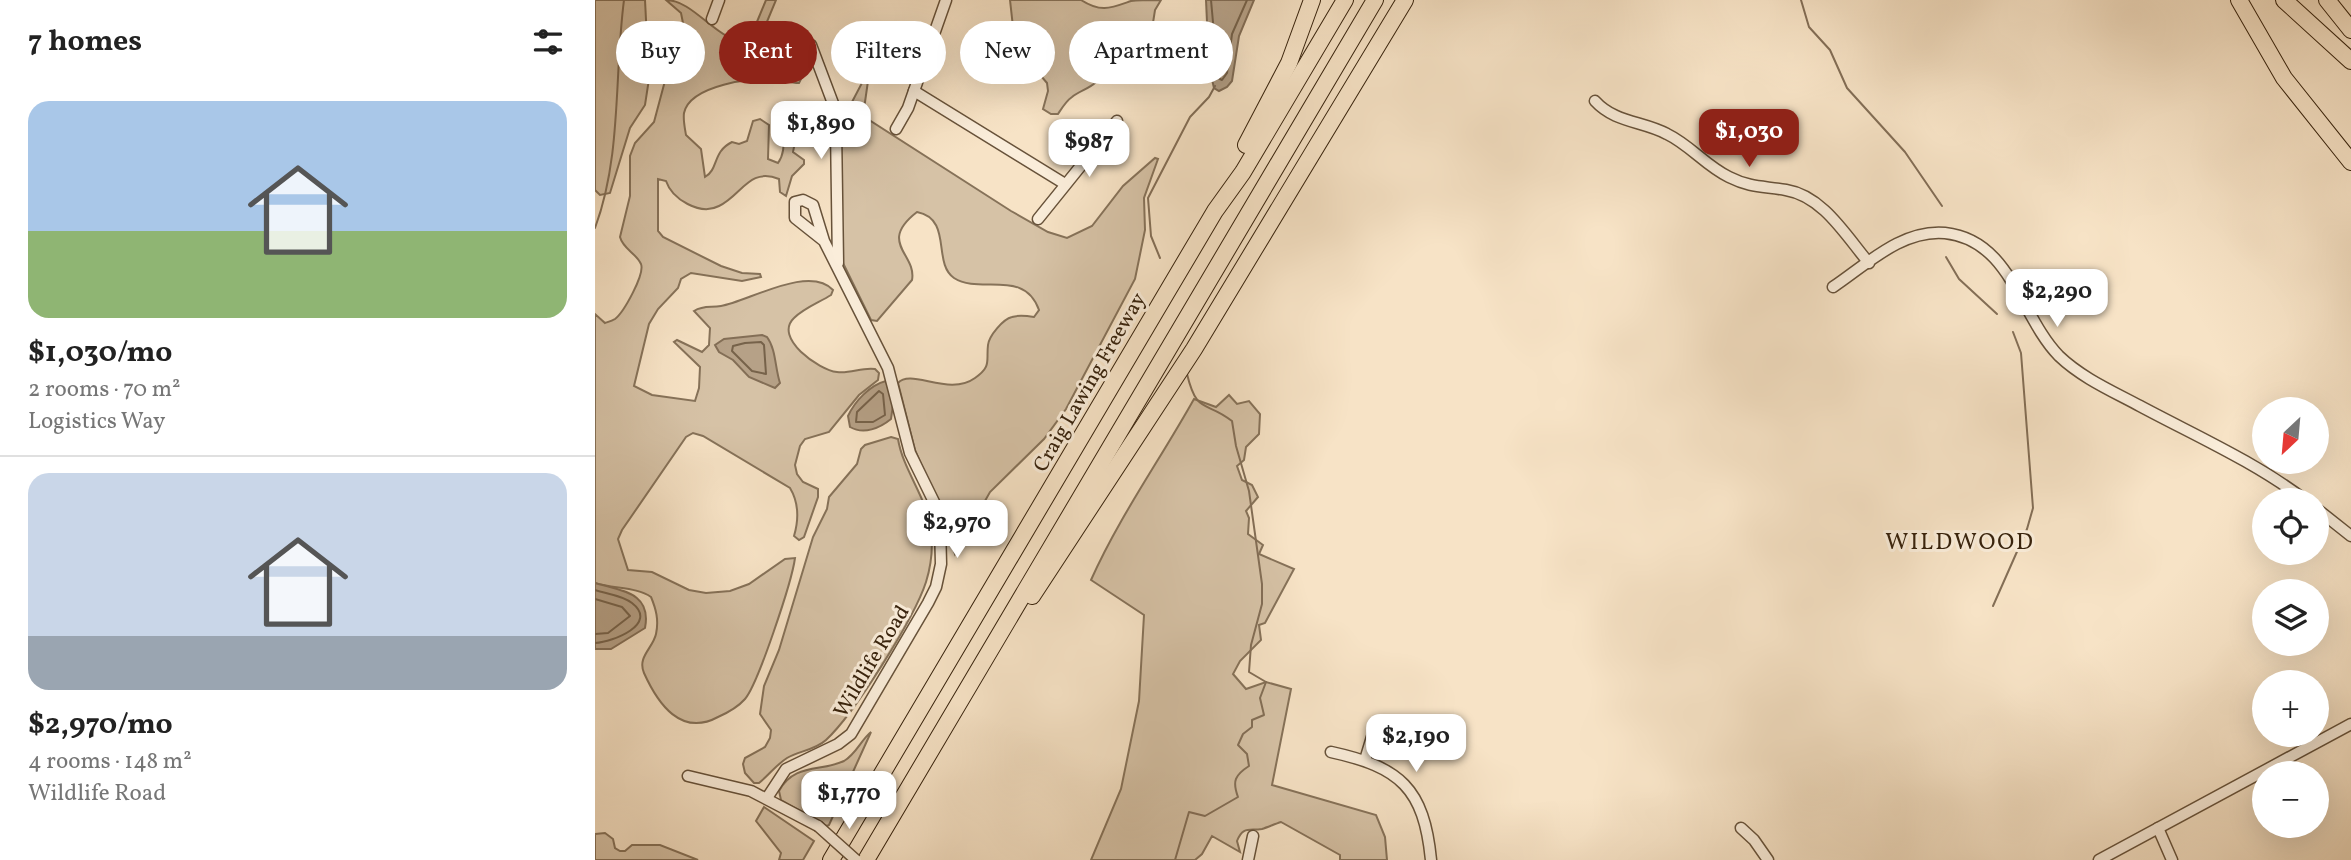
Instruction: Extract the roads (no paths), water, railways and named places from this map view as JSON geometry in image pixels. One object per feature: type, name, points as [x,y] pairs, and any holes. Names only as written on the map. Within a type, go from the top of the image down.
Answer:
[{"type":"highway","points":[[1215,211],[1234,168],[1289,63],[1312,0]]},
{"type":"highway","name":"Craig Lawing Freeway","points":[[831,860],[1215,211],[1243,172],[1345,0]]},
{"type":"highway","points":[[866,860],[1375,0]]},
{"type":"highway","points":[[953,715],[1157,408],[1405,0]]},
{"type":"highway","points":[[1364,68],[1414,0]]},
{"type":"highway","points":[[2239,0],[2284,78],[2351,162]]},
{"type":"highway","points":[[2284,0],[2351,61]]},
{"type":"highway","points":[[2327,0],[2351,30]]},
{"type":"street","points":[[712,19],[719,0]]},
{"type":"street","points":[[896,129],[914,91],[946,0]]},
{"type":"street","points":[[817,61],[834,106],[837,129],[837,257],[840,272]]},
{"type":"street","points":[[914,91],[1065,184]]},
{"type":"street","points":[[1595,101],[1612,115],[1664,132],[1681,141],[1713,169],[1741,183],[1751,187],[1786,190],[1809,198],[1826,211],[1869,262]]},
{"type":"street","points":[[1038,219],[1117,121]]},
{"type":"street","points":[[1833,287],[1901,241],[1920,234],[1945,233],[1966,239],[1987,251],[2007,271],[2043,337],[2079,372],[2257,468],[2287,488]]},
{"type":"street","name":"Wildlife Road","points":[[767,798],[786,769],[838,744],[851,734],[928,603],[936,587],[941,564],[940,524],[935,504],[910,453],[888,368],[824,240]]},
{"type":"street","points":[[2329,519],[2351,536]]},
{"type":"street","points":[[1365,760],[1375,724]]},
{"type":"street","points":[[2099,860],[2351,724]]},
{"type":"street","points":[[1331,752],[1365,760],[1386,770],[1407,787],[1425,820],[1431,860]]},
{"type":"street","points":[[688,776],[737,786],[767,798],[818,826],[856,860]]},
{"type":"street","points":[[1741,828],[1754,840],[1768,860]]},
{"type":"street","points":[[2158,828],[2172,860]]},
{"type":"street","points":[[1248,860],[1253,836]]},
{"type":"water","points":[[1206,0],[1254,0],[1239,36],[1233,75],[1233,21],[1207,21]]},
{"type":"water","points":[[1213,84],[1230,84],[1219,91]]},
{"type":"water","points":[[762,335],[767,337],[774,353],[780,383],[775,388],[749,377],[733,360],[719,352],[715,345],[724,339]]},
{"type":"water","points":[[886,381],[893,405],[891,419],[872,429],[850,427],[848,416],[855,405],[869,390]]},
{"type":"water","points":[[595,583],[624,591],[639,600],[644,607],[645,628],[611,649],[595,649]]},
{"type":"waterway","points":[[595,228],[610,172],[624,0]]},
{"type":"waterway","points":[[1801,0],[1809,27],[1830,50],[1847,88],[1905,152],[1942,206]]},
{"type":"waterway","points":[[1160,258],[1151,236],[1148,198],[1190,117],[1209,97],[1215,86]]},
{"type":"waterway","points":[[1946,257],[1959,279],[1997,314]]},
{"type":"waterway","points":[[1993,606],[2027,529],[2033,508],[2021,353],[2013,332]]},
{"type":"waterway","points":[[1175,860],[1189,812],[1205,816],[1238,797],[1236,779],[1249,766],[1247,754],[1238,745],[1243,734],[1252,727],[1252,720],[1264,715],[1260,698],[1266,682],[1249,672],[1251,645],[1262,604],[1262,584],[1249,491],[1232,421],[1203,405],[1194,396],[1187,374]]},
{"type":"district","name":"WILDWOOD","points":[[1960,541]]}]
